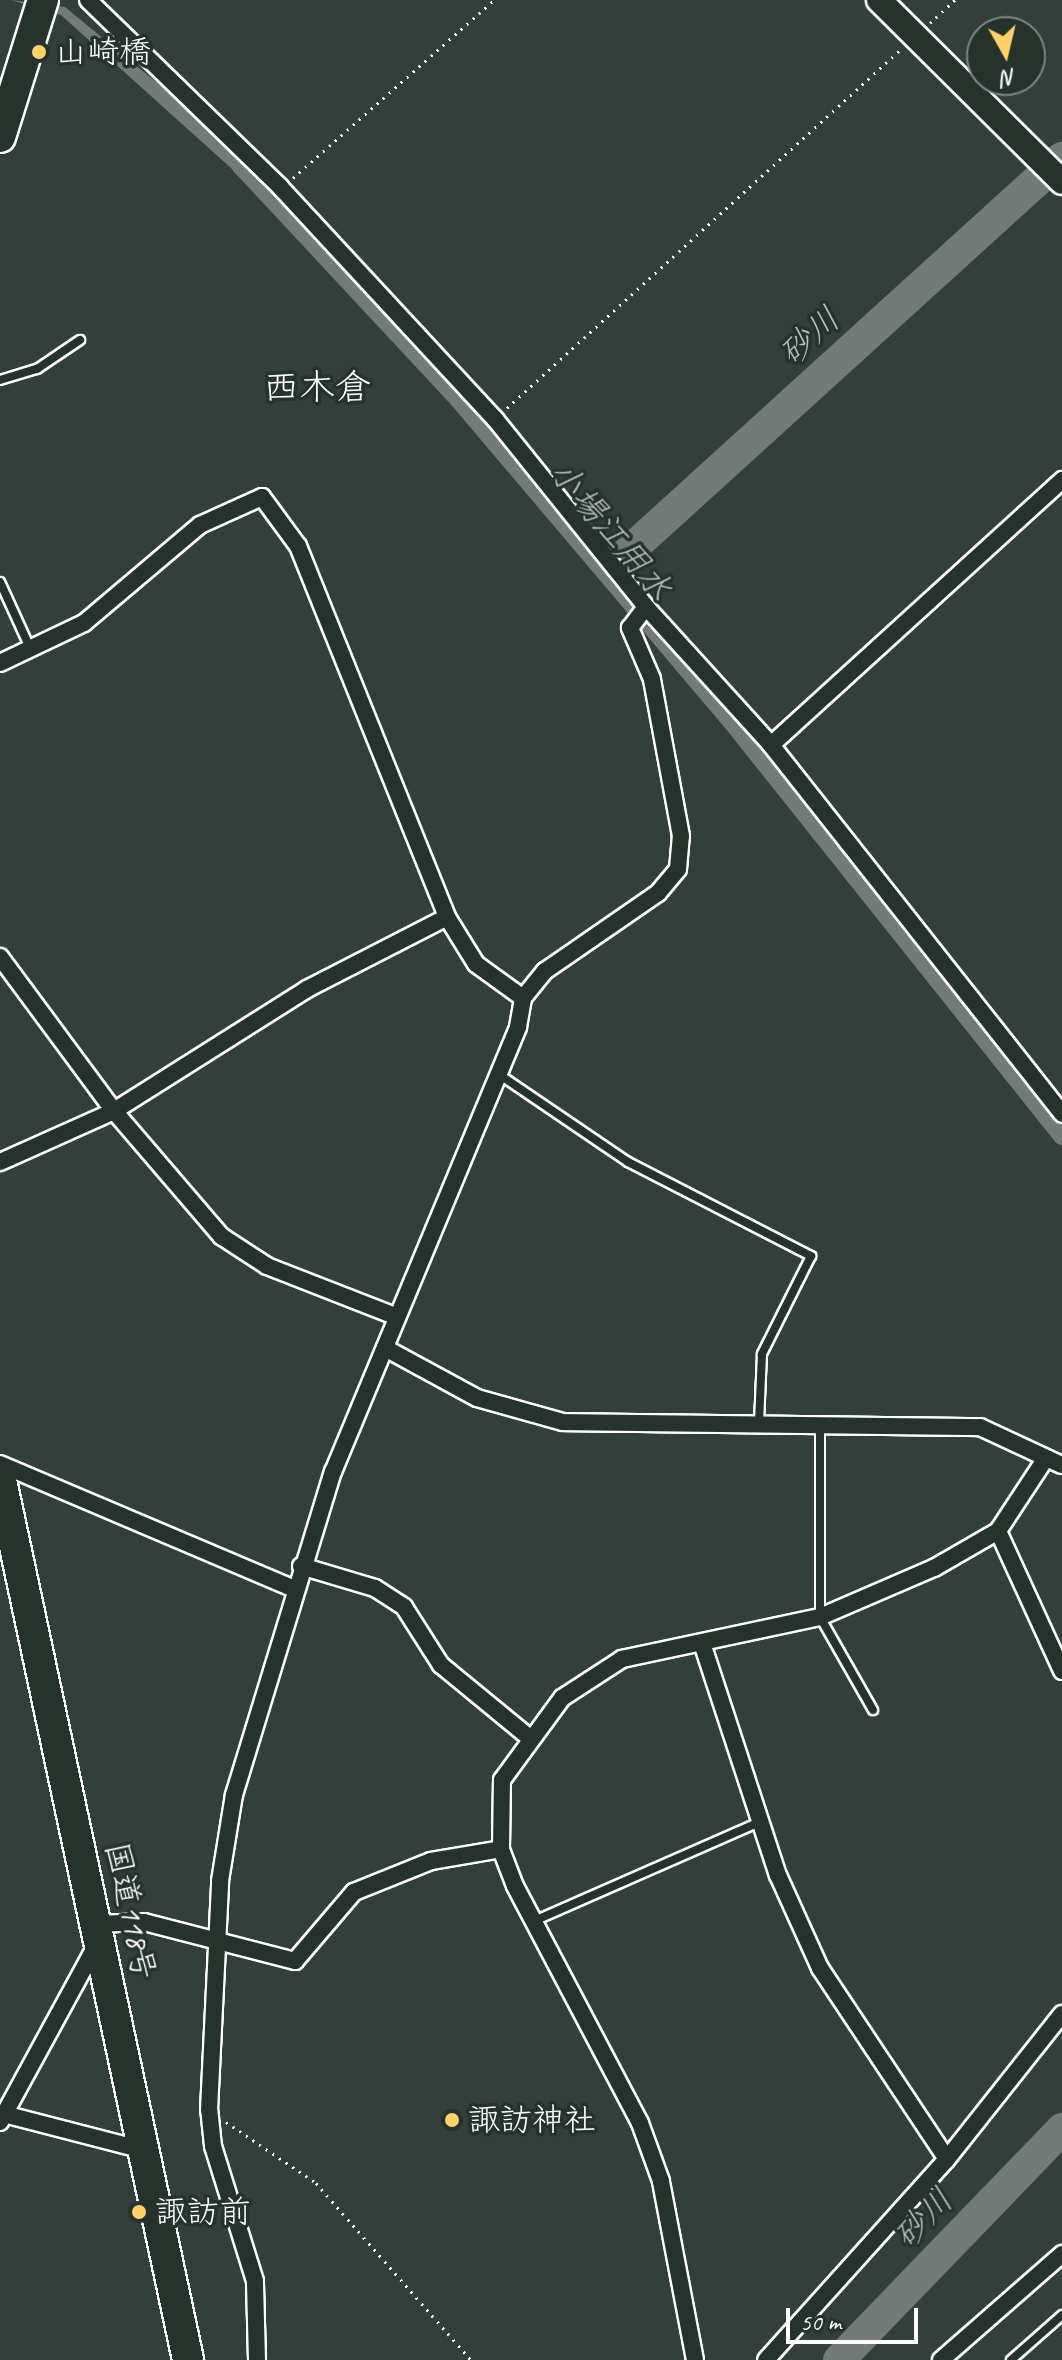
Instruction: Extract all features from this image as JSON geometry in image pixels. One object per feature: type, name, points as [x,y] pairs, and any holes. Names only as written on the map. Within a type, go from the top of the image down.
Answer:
[{"type":"highway","points":[[0,137],[9,84],[43,0]]},
{"type":"highway","name":"国道118号","points":[[0,1476],[188,2360]]},
{"type":"street","points":[[88,0],[281,188],[495,419],[639,616],[771,745],[1062,1114]]},
{"type":"street","points":[[879,0],[919,33],[1062,182]]},
{"type":"street","points":[[771,745],[1062,480]]},
{"type":"street","points":[[0,663],[31,651],[84,623],[200,525],[262,497],[298,546],[447,917],[476,964],[523,998]]},
{"type":"street","points":[[257,2360],[255,2281],[213,2146],[209,2110],[218,1943],[234,1795],[292,1588],[395,1316],[497,1072],[523,998],[545,971],[658,893],[678,869],[681,836],[639,616]]},
{"type":"street","points":[[0,1162],[114,1111],[295,996],[447,917]]},
{"type":"street","points":[[0,957],[114,1111],[239,1251],[395,1316]]},
{"type":"street","points":[[385,1348],[477,1398],[563,1422],[820,1422],[980,1427],[1054,1461],[998,1531],[820,1617],[703,1646],[622,1659],[562,1698],[502,1780],[501,1849],[533,1921],[640,2123],[661,2181],[695,2360]]},
{"type":"street","points":[[0,1464],[292,1588]]},
{"type":"street","points":[[998,1531],[1062,1671]]},
{"type":"street","points":[[301,1566],[375,1588],[404,1607],[441,1665],[530,1738]]},
{"type":"street","points":[[703,1646],[760,1822],[842,2008],[947,2159]]},
{"type":"street","points":[[143,2150],[1,2117],[99,1937],[144,1922],[295,1961],[354,1892],[431,1861],[501,1849]]},
{"type":"street","points":[[766,2360],[947,2159],[1062,2014]]},
{"type":"street","points":[[941,2360],[1062,2254]]},
{"type":"lane","points":[[0,380],[37,369],[80,340]]},
{"type":"lane","points":[[0,582],[31,651]]},
{"type":"lane","points":[[497,1072],[628,1162],[811,1256],[762,1354],[759,1422]]},
{"type":"lane","points":[[820,1422],[820,1617],[873,1710]]},
{"type":"lane","points":[[533,1921],[760,1822]]},
{"type":"lane","points":[[1011,2360],[1062,2315]]},
{"type":"path","points":[[281,188],[494,0]]},
{"type":"path","points":[[495,419],[955,0]]},
{"type":"path","points":[[209,2110],[316,2183],[471,2360]]},
{"type":"shaded area","points":[[11,0],[65,7],[218,133],[260,178],[252,187],[61,15]]},
{"type":"waterway","name":"小場江用水","points":[[240,165],[458,399],[731,721],[1062,1136]]},
{"type":"waterway","name":"砂川","points":[[627,553],[1042,176]]},
{"type":"waterway","name":"砂川","points":[[839,2360],[1062,2129]]},
{"type":"place","name":"山崎橋","points":[[39,52]]},
{"type":"place","name":"諏訪神社","points":[[452,2120]]},
{"type":"place","name":"諏訪前","points":[[139,2212]]},
{"type":"district","name":"西木倉","points":[[317,388]]}]
